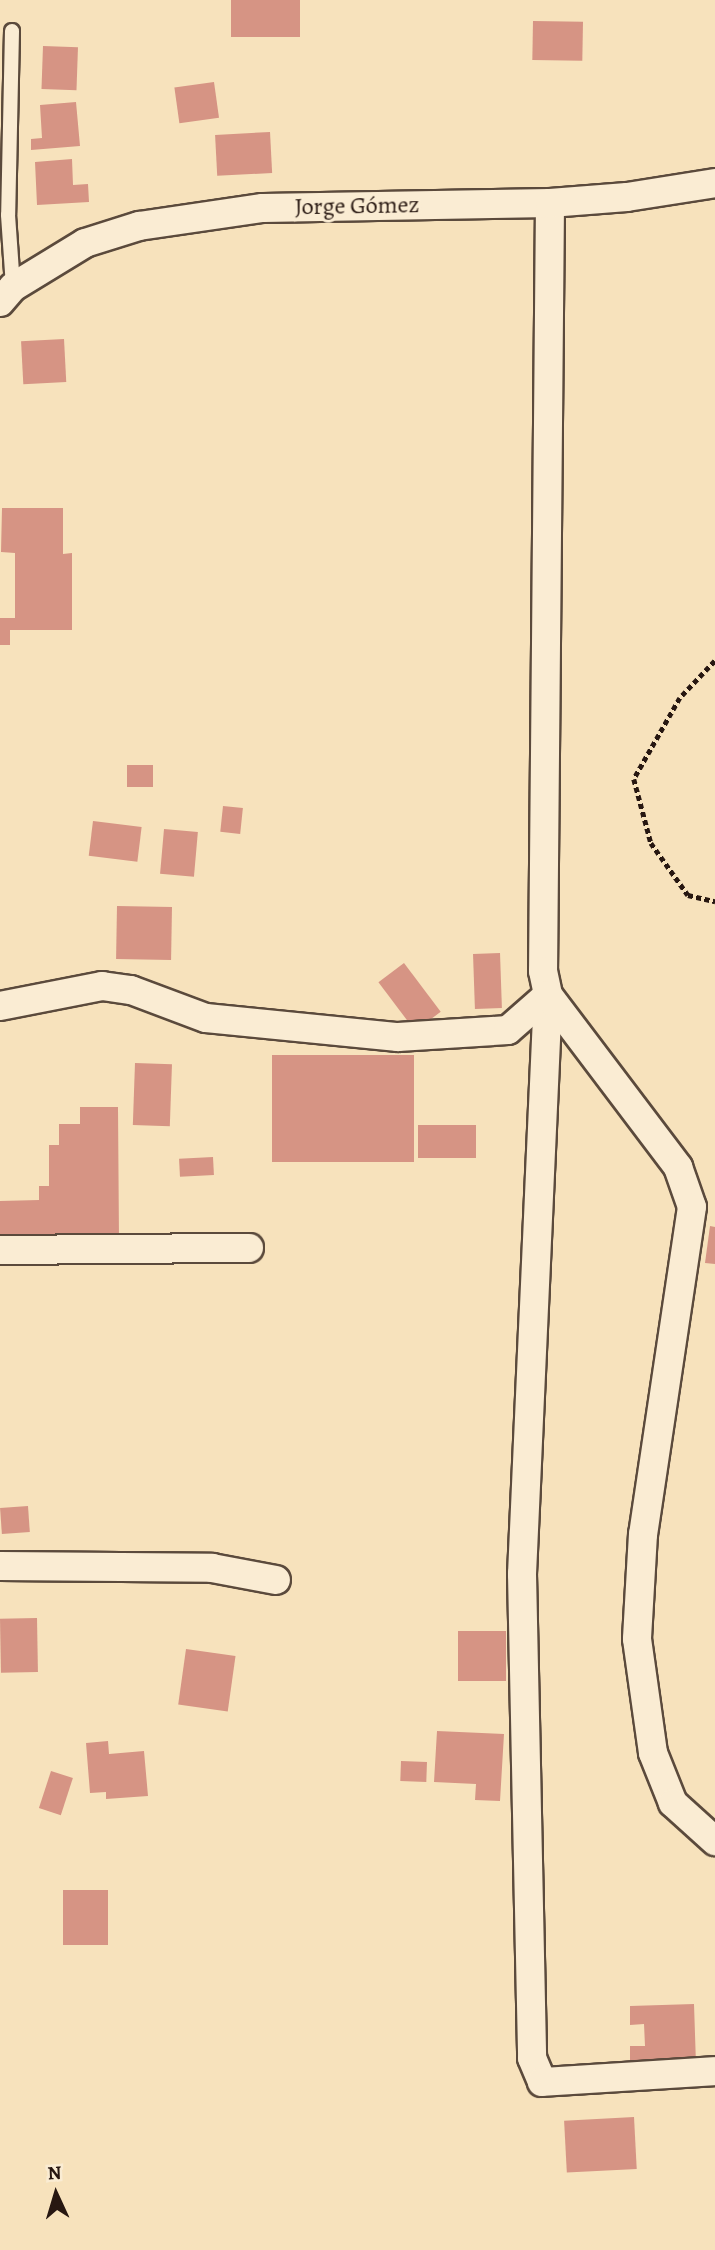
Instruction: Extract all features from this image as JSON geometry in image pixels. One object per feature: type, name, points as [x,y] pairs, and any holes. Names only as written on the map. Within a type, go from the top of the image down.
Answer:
[{"type":"street","name":"Jorge Gómez","points":[[7,294],[85,243],[139,226],[263,208],[550,203],[626,197],[715,183]]},
{"type":"street","points":[[550,203],[543,971],[548,995],[522,1574],[531,2058],[541,2082],[715,2071]]},
{"type":"street","points":[[0,1006],[102,986],[131,990],[206,1018],[398,1037],[508,1030],[548,995]]},
{"type":"street","points":[[548,995],[678,1167],[692,1206],[643,1534],[637,1639],[653,1753],[673,1803],[715,1841]]},
{"type":"street","points":[[0,1250],[249,1248]]},
{"type":"street","points":[[0,1566],[212,1568],[276,1580]]},
{"type":"lane","points":[[7,294],[12,31]]},
{"type":"path","points":[[715,661],[680,698],[634,779],[651,843],[688,895],[715,901]]},
{"type":"building","points":[[231,0],[300,0],[300,37],[231,37]]},
{"type":"building","points":[[533,21],[583,22],[582,61],[532,60]]},
{"type":"building","points":[[43,46],[78,47],[76,90],[41,89]]},
{"type":"building","points":[[214,82],[219,118],[179,123],[174,88]]},
{"type":"building","points":[[76,102],[80,146],[31,150],[31,139],[42,138],[40,105]]},
{"type":"building","points":[[270,132],[272,173],[217,176],[215,135]]},
{"type":"building","points":[[72,159],[73,185],[88,184],[89,202],[37,205],[35,162]]},
{"type":"building","points":[[64,339],[66,382],[23,384],[21,341]]},
{"type":"building","points":[[2,508],[63,508],[63,554],[72,553],[72,630],[10,630],[10,645],[0,645],[0,618],[15,618],[15,553],[1,552]]},
{"type":"building","points":[[127,765],[153,765],[153,787],[127,787]]},
{"type":"building","points":[[223,806],[243,808],[240,834],[220,832]]},
{"type":"building","points":[[93,821],[142,827],[137,862],[89,856]]},
{"type":"building","points":[[164,829],[198,832],[194,877],[160,874]]},
{"type":"building","points":[[117,906],[172,907],[171,960],[116,959]]},
{"type":"building","points":[[500,953],[502,1008],[475,1009],[473,954]]},
{"type":"building","points":[[404,963],[441,1012],[415,1031],[378,982]]},
{"type":"building","points":[[272,1055],[414,1055],[414,1162],[272,1162]]},
{"type":"building","points":[[135,1063],[172,1064],[170,1126],[133,1125]]},
{"type":"building","points":[[80,1107],[118,1107],[119,1240],[0,1242],[0,1201],[39,1200],[39,1186],[49,1186],[49,1145],[59,1145],[59,1124],[80,1124]]},
{"type":"building","points":[[418,1125],[476,1125],[476,1158],[418,1158]]},
{"type":"building","points":[[213,1157],[214,1175],[180,1177],[179,1159]]},
{"type":"building","points":[[710,1226],[715,1227],[715,1264],[705,1263]]},
{"type":"building","points":[[28,1506],[30,1532],[2,1534],[0,1508]]},
{"type":"building","points":[[37,1618],[38,1672],[1,1673],[0,1619]]},
{"type":"building","points":[[458,1631],[506,1631],[506,1681],[458,1681]]},
{"type":"building","points":[[186,1649],[236,1656],[228,1711],[178,1704]]},
{"type":"building","points":[[437,1731],[504,1734],[500,1801],[475,1800],[476,1784],[434,1782]]},
{"type":"building","points":[[108,1741],[109,1754],[144,1751],[148,1796],[106,1799],[106,1792],[90,1793],[86,1743]]},
{"type":"building","points":[[401,1761],[427,1762],[426,1782],[400,1781]]},
{"type":"building","points":[[51,1771],[73,1778],[61,1815],[39,1808]]},
{"type":"building","points":[[63,1890],[108,1890],[108,1945],[63,1945]]},
{"type":"building","points":[[694,2004],[696,2064],[630,2066],[630,2046],[645,2046],[644,2024],[630,2025],[630,2006]]},
{"type":"building","points":[[634,2117],[637,2169],[567,2173],[564,2121]]}]
